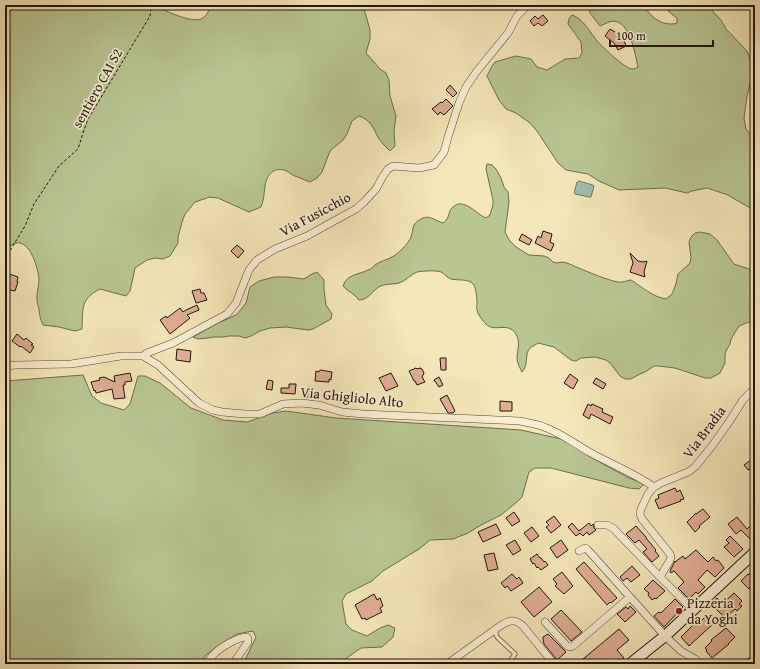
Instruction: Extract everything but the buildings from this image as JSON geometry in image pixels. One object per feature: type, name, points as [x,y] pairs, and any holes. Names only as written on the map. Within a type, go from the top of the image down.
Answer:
[{"type":"street","name":"Via Fusicchio","points":[[143,356],[173,343],[227,314],[236,304],[249,270],[257,260],[271,251],[307,236],[356,208],[376,189],[388,168],[394,166],[419,168],[434,165],[444,152],[459,103],[466,87],[508,33],[517,16],[528,5]]},
{"type":"street","points":[[5,366],[71,364],[121,356],[143,356]]},
{"type":"street","name":"Via Ghigliolo Alto","points":[[143,356],[158,365],[199,403],[213,410],[234,413],[260,414],[272,410],[282,404],[301,403],[319,405],[342,412],[363,414],[520,421],[544,426],[654,487]]},
{"type":"street","name":"Via Bradia","points":[[654,487],[688,472],[695,467],[730,422],[744,400],[755,388]]},
{"type":"street","points":[[654,487],[648,494],[640,514],[642,519],[671,557],[660,577]]},
{"type":"street","points":[[598,525],[602,524],[613,528],[693,610]]},
{"type":"street","points":[[579,550],[585,548],[587,549],[665,636],[692,661],[701,664]]},
{"type":"street","points":[[630,664],[665,636],[754,556]]},
{"type":"street","points":[[545,622],[567,646],[570,647],[630,597]]},
{"type":"street","points":[[446,664],[496,629],[513,620],[523,626],[554,664]]},
{"type":"street","points":[[206,664],[215,653],[222,648],[236,640],[247,637],[248,642],[233,664]]},
{"type":"lane","points":[[496,629],[496,635],[498,638],[515,654],[508,664]]},
{"type":"path","name":"sentiero CAI S2","points":[[5,259],[25,226],[34,204],[59,166],[78,149],[88,119],[150,16],[151,5]]},
{"type":"green space","points":[[5,5],[153,5],[177,15],[196,20],[203,18],[213,5],[363,5],[370,30],[370,39],[366,53],[380,69],[386,73],[389,80],[390,96],[396,116],[394,131],[395,146],[390,151],[379,139],[369,122],[359,116],[352,121],[343,140],[330,151],[322,172],[317,178],[310,182],[294,176],[287,171],[275,170],[267,178],[261,207],[249,212],[218,198],[210,197],[195,202],[185,214],[178,237],[178,243],[170,256],[163,259],[155,258],[147,260],[135,268],[130,291],[126,296],[100,289],[94,293],[89,297],[84,305],[82,329],[75,331],[43,325],[37,302],[39,279],[35,262],[29,250],[21,243],[16,243],[5,250]]},
{"type":"green space","points":[[588,5],[643,5],[654,18],[660,22],[674,24],[677,23],[677,18],[668,11],[664,5],[707,5],[721,20],[726,29],[747,51],[751,61],[752,77],[747,96],[744,118],[746,129],[755,140],[755,211],[728,195],[707,188],[687,193],[665,188],[619,190],[588,174],[566,170],[558,163],[530,123],[516,113],[506,109],[499,100],[487,76],[492,66],[495,62],[516,56],[531,59],[537,67],[547,70],[565,59],[579,58],[582,53],[581,42],[568,24],[572,15],[583,23],[598,42],[619,62],[628,68],[635,69],[638,67],[633,45],[622,24],[616,21],[600,26],[590,13]]},
{"type":"green space","points":[[487,164],[492,165],[496,169],[504,187],[508,192],[509,202],[505,232],[509,240],[516,247],[529,255],[544,256],[553,262],[567,263],[595,275],[618,282],[631,280],[652,294],[666,299],[672,294],[678,274],[690,263],[691,258],[689,242],[691,237],[695,233],[700,232],[710,234],[717,240],[734,264],[749,269],[755,277],[755,321],[739,326],[731,339],[725,354],[725,363],[720,373],[711,378],[705,378],[675,368],[654,366],[631,379],[625,379],[620,376],[606,360],[595,357],[581,358],[576,361],[571,360],[554,347],[538,343],[531,347],[528,351],[525,366],[522,372],[517,360],[519,344],[516,334],[509,328],[493,328],[483,321],[477,311],[477,296],[475,287],[469,281],[448,278],[439,271],[417,272],[402,282],[378,287],[362,300],[359,300],[343,286],[347,279],[353,275],[369,270],[377,264],[397,254],[410,240],[415,224],[423,218],[431,218],[443,223],[447,219],[451,209],[457,204],[466,205],[486,218],[490,215],[493,200],[486,169]]},
{"type":"green space","points":[[317,272],[324,280],[326,305],[332,314],[331,319],[313,329],[308,330],[286,327],[270,328],[245,338],[239,336],[229,336],[198,339],[193,337],[236,315],[246,303],[250,287],[259,281],[274,277],[304,279]]},
{"type":"green space","points":[[83,375],[92,396],[101,403],[124,410],[130,404],[138,376],[145,376],[160,383],[191,408],[223,420],[247,422],[273,413],[286,411],[336,418],[521,430],[570,441],[580,450],[603,464],[642,483],[643,485],[639,489],[629,488],[551,468],[535,468],[529,472],[522,497],[501,515],[468,533],[453,539],[430,540],[419,549],[383,571],[372,581],[346,594],[342,601],[346,624],[352,630],[367,636],[388,625],[395,628],[393,637],[382,647],[361,648],[341,662],[331,664],[243,664],[256,637],[253,631],[237,634],[206,655],[199,664],[5,664],[5,381]]},
{"type":"shaded area","points":[[579,181],[594,186],[591,197],[574,193],[577,182]]},
{"type":"place","name":"Pizzeria da Yoghi","points":[[679,611]]}]
